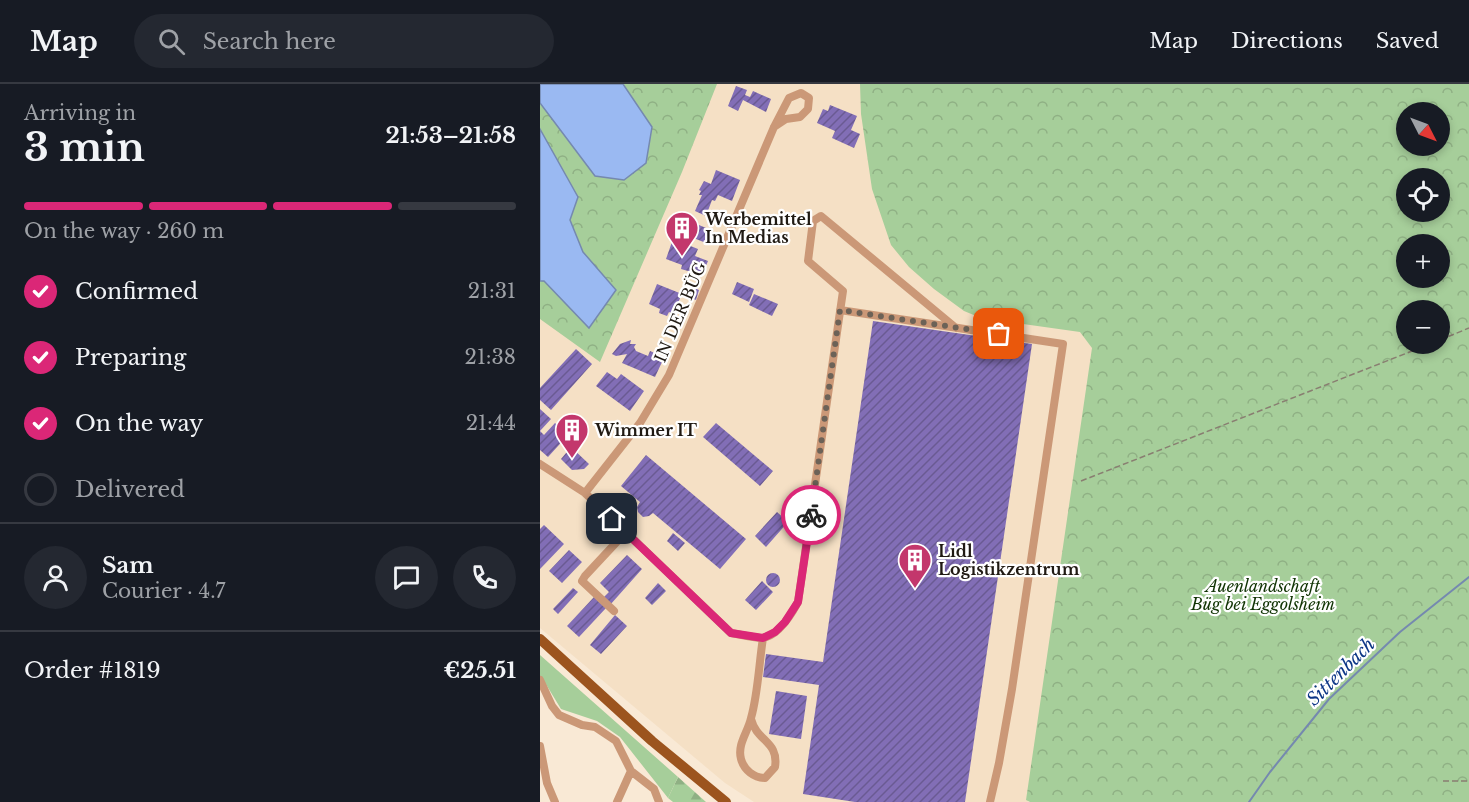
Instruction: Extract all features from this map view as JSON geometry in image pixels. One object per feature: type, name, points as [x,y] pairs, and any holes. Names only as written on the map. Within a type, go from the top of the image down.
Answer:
[{"type":"main road","points":[[540,639],[652,741],[726,802]]},
{"type":"street","name":"IN DER BÜG","points":[[585,493],[640,423],[669,375],[774,127],[789,98],[801,93],[809,98],[807,109],[800,117],[786,119],[774,127]]},
{"type":"street","points":[[540,464],[585,493],[731,633],[763,638],[775,632],[785,622],[798,602],[843,291],[808,261],[813,221],[821,216],[956,328]]},
{"type":"street","points":[[840,310],[1063,344],[1012,689],[990,802]]},
{"type":"street","points":[[614,611],[582,581],[626,532]]},
{"type":"street","points":[[751,719],[755,731],[770,744],[775,754],[775,767],[765,778],[754,776],[749,772],[740,756],[742,740],[751,719],[763,638]]},
{"type":"street","points":[[540,680],[552,706],[559,715],[595,727],[616,741],[631,771],[654,789],[659,802]]},
{"type":"street","points":[[540,746],[548,783],[555,802]]},
{"type":"street","points":[[617,802],[631,771]]},
{"type":"path","points":[[1450,336],[1469,328]]},
{"type":"path","points":[[1081,481],[1405,354]]},
{"type":"path","points":[[1443,781],[1469,782]]},
{"type":"shaded area","points":[[710,84],[865,84],[1095,343],[1028,802],[754,802],[725,783],[540,628],[540,312]]},
{"type":"green space","points":[[540,84],[717,84],[682,172],[600,362],[540,319]]},
{"type":"green space","name":"Auenlandschaft Büg bei Eggolsheim","points":[[860,84],[1469,84],[1469,802],[1030,802],[1026,800],[1092,348],[1080,332],[981,318],[964,311],[909,267],[891,245],[872,189],[861,114]]},
{"type":"green space","points":[[540,655],[678,777],[668,798],[620,737],[597,721],[561,709],[544,681],[540,679]]},
{"type":"green space","points":[[678,777],[706,802],[673,802],[668,798]]},
{"type":"water","points":[[540,84],[623,84],[652,127],[646,163],[624,180],[595,176],[540,103]]},
{"type":"water","points":[[540,129],[578,197],[570,220],[583,252],[616,290],[589,328],[544,281],[540,281]]},
{"type":"building","points":[[736,86],[747,90],[745,95],[750,97],[753,91],[771,99],[766,112],[743,100],[738,111],[728,106]]},
{"type":"building","points":[[830,105],[857,116],[851,130],[860,134],[854,148],[832,138],[835,131],[817,123],[823,109],[828,111]]},
{"type":"building","points":[[716,170],[740,180],[732,201],[718,195],[715,201],[712,200],[706,216],[695,211],[702,195],[699,195],[701,191],[699,190],[704,181],[711,184]]},
{"type":"building","points":[[682,218],[711,230],[706,243],[676,231]]},
{"type":"building","name":"Werbemittel In Medias","points":[[673,239],[698,249],[695,256],[708,261],[702,275],[681,269],[682,265],[666,259]]},
{"type":"building","points":[[737,282],[754,289],[749,302],[732,294]]},
{"type":"building","points":[[657,284],[682,294],[673,314],[669,312],[667,316],[659,313],[660,309],[649,304]]},
{"type":"building","points":[[692,287],[699,290],[696,300],[688,297]]},
{"type":"building","points":[[754,294],[778,304],[772,316],[749,305]]},
{"type":"building","name":"Lidl Logistikzentrum","points":[[873,321],[1032,344],[965,802],[855,802],[803,794],[819,685],[763,677],[766,654],[823,662]]},
{"type":"building","points":[[631,340],[630,344],[636,344],[634,347],[636,351],[648,356],[650,351],[657,354],[655,359],[662,362],[655,377],[622,363],[627,354],[616,356],[612,354],[620,344]]},
{"type":"building","points":[[576,349],[592,364],[551,410],[540,400],[540,388]]},
{"type":"building","points":[[607,372],[617,379],[621,374],[644,391],[630,411],[596,386]]},
{"type":"building","points":[[540,409],[551,419],[540,431]]},
{"type":"building","points":[[555,423],[568,435],[548,457],[540,450],[540,431],[544,435]]},
{"type":"building","points":[[716,423],[773,471],[760,486],[703,437]]},
{"type":"building","name":"Wimmer IT","points":[[571,447],[589,464],[584,469],[572,470],[561,459]]},
{"type":"building","points":[[646,455],[746,539],[720,569],[653,513],[643,517],[637,507],[640,502],[621,486]]},
{"type":"building","points":[[777,512],[788,522],[766,547],[755,536]]},
{"type":"building","points":[[544,525],[564,544],[540,569],[540,529]]},
{"type":"building","points":[[673,533],[685,543],[678,551],[667,541]]},
{"type":"building","points":[[569,550],[582,562],[562,583],[549,571]]},
{"type":"building","points":[[627,555],[642,569],[610,605],[603,598],[609,592],[600,583]]},
{"type":"building","points":[[770,573],[776,573],[780,580],[776,587],[770,587],[766,583],[766,577]]},
{"type":"building","points":[[762,581],[773,592],[756,610],[745,600]]},
{"type":"building","points":[[658,583],[666,591],[652,605],[645,598]]},
{"type":"building","points":[[573,588],[578,592],[558,614],[553,609]]},
{"type":"building","points":[[594,597],[606,608],[579,637],[567,626]]},
{"type":"building","points":[[615,615],[627,626],[601,654],[590,645]]},
{"type":"building","points":[[776,691],[807,696],[801,739],[769,734]]},
{"type":"waterway","name":"Sittenbach","points":[[1249,802],[1270,772],[1329,699],[1400,632],[1469,577]]},
{"type":"way so far","points":[[811,515],[840,310],[999,334]]},
{"type":"place","name":"Werbemittel In Medias","points":[[682,257]]},
{"type":"place","name":"Wimmer IT","points":[[572,459]]},
{"type":"place","name":"Lidl Logistikzentrum","points":[[915,589]]},
{"type":"route","points":[[612,519],[731,633],[763,638],[775,632],[785,622],[798,602],[811,515]]}]
